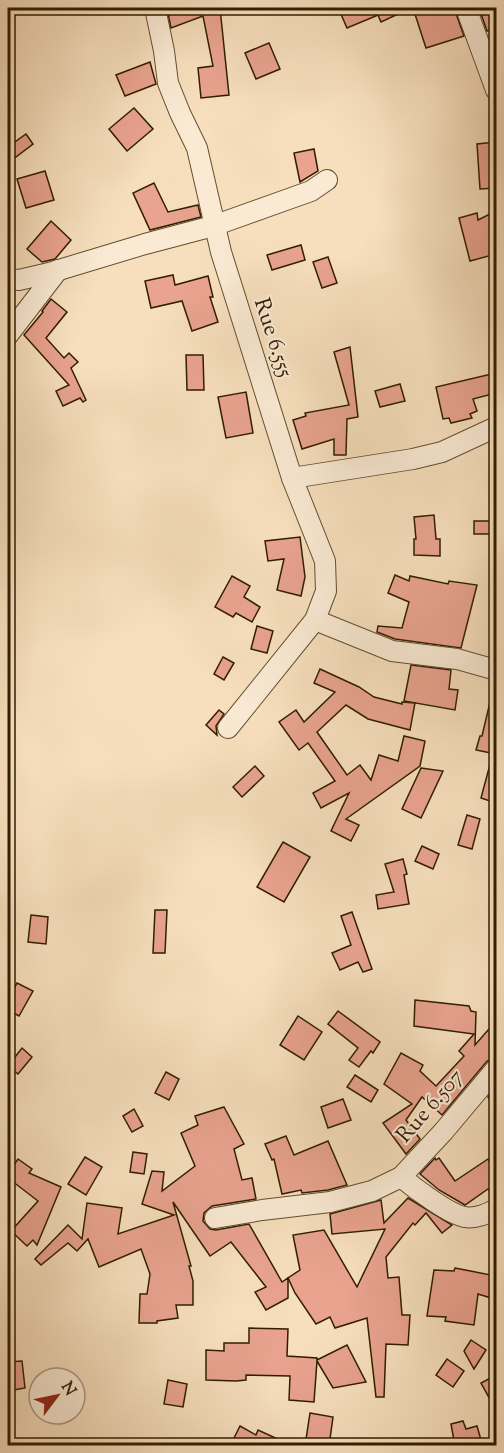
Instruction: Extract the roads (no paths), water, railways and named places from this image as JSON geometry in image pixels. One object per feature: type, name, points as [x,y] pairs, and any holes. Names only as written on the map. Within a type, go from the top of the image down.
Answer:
[{"type":"street","name":"Rue 6.555","points":[[156,8],[168,82],[197,148],[213,226],[232,290],[292,478],[325,561],[326,591],[315,620],[228,728]]},
{"type":"street","points":[[466,8],[496,90]]},
{"type":"street","points":[[8,279],[20,280],[213,226],[311,191],[327,180]]},
{"type":"street","points":[[8,334],[58,270]]},
{"type":"street","points":[[292,478],[413,459],[442,452],[496,427]]},
{"type":"street","points":[[315,620],[392,651],[457,659],[496,670]]},
{"type":"street","name":"Rue 6.507","points":[[401,1177],[443,1132],[496,1069]]},
{"type":"street","points":[[216,1218],[330,1202],[372,1191],[401,1177],[462,1217],[474,1218],[496,1209]]}]
